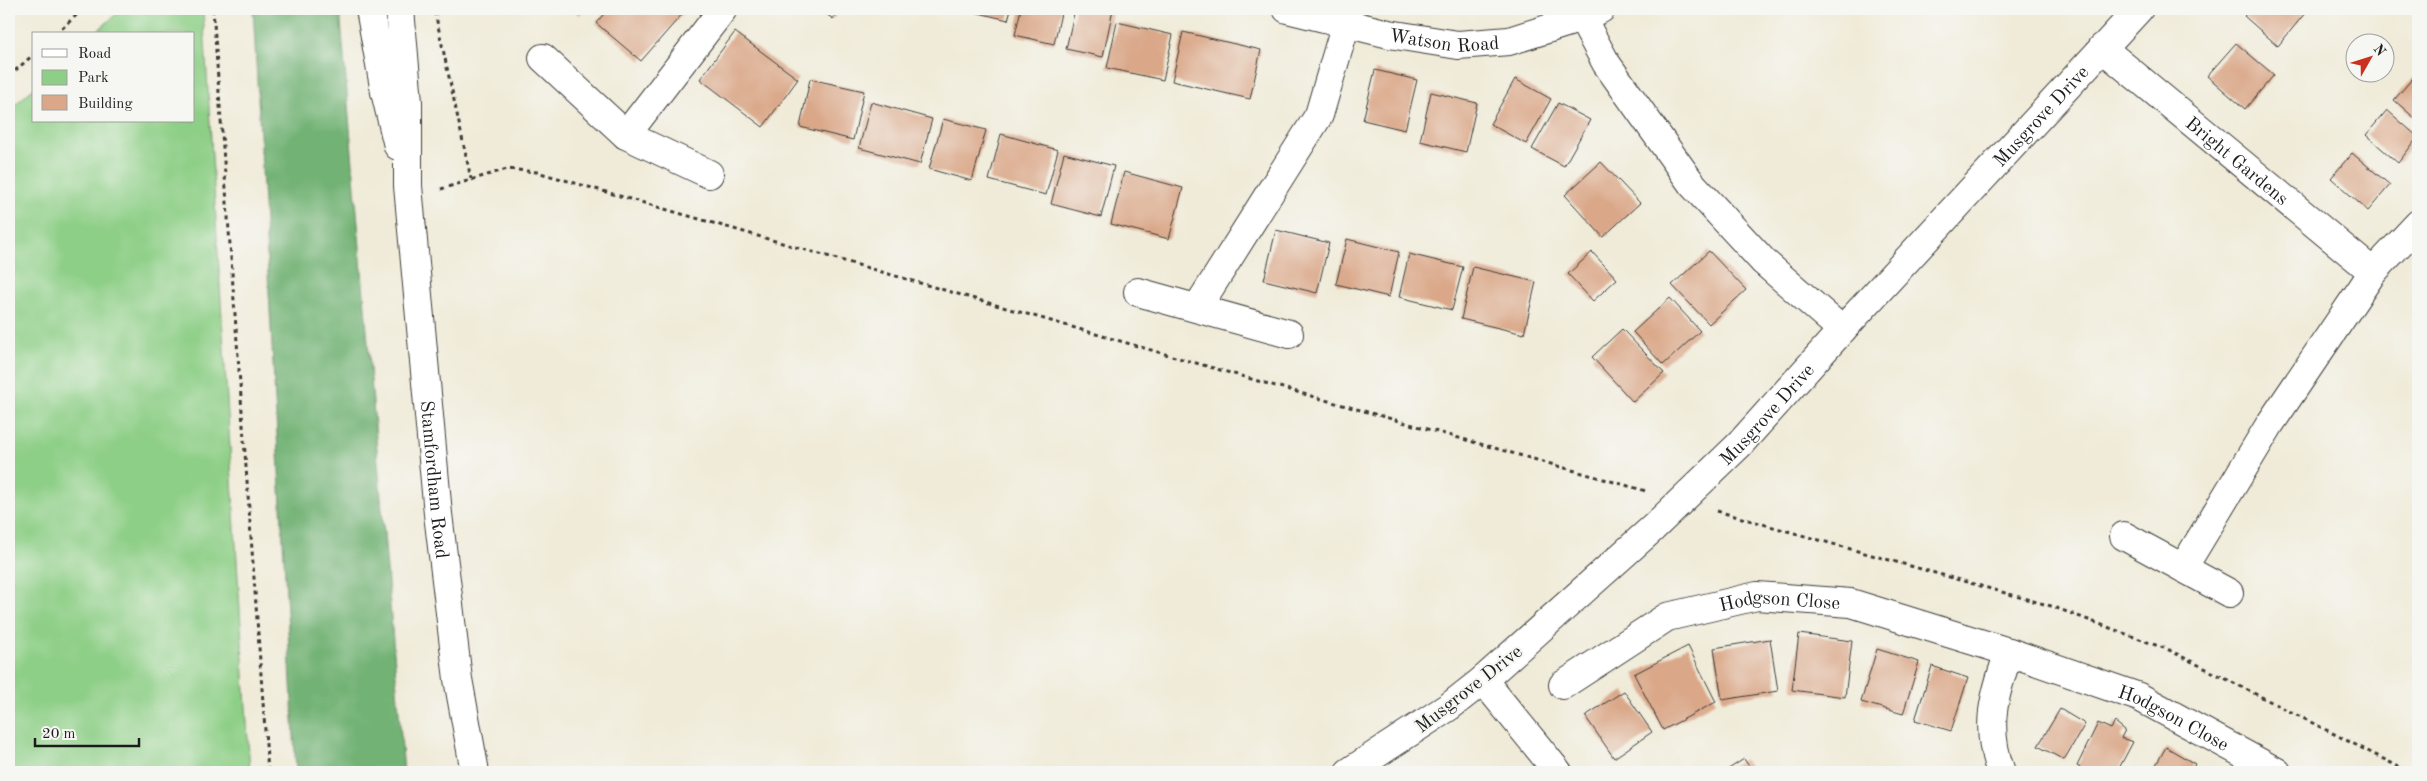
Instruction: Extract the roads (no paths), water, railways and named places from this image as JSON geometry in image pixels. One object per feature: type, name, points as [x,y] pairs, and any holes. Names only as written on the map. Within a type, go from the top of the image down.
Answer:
[{"type":"street","name":"Stamfordham Road","points":[[370,9],[388,110],[408,186]]},
{"type":"street","name":"Stamfordham Road","points":[[400,9],[408,102],[408,186],[438,514],[458,679],[475,772]]},
{"type":"street","points":[[626,134],[723,9]]},
{"type":"street","name":"Watson Road","points":[[1287,9],[1389,34],[1458,45],[1509,41],[1592,13]]},
{"type":"street","name":"Musgrove Drive","points":[[1349,772],[1450,706],[1483,680],[1548,623],[1739,445],[1842,330],[2139,9]]},
{"type":"street","points":[[1592,13],[1606,62],[1692,184],[1764,262],[1842,330]]},
{"type":"street","points":[[1197,308],[1319,115],[1346,23]]},
{"type":"street","name":"Bright Gardens","points":[[2102,48],[2373,272]]},
{"type":"street","points":[[543,58],[626,134],[709,174]]},
{"type":"street","points":[[2183,568],[2270,424],[2373,272],[2418,224]]},
{"type":"street","points":[[1138,292],[1289,334]]},
{"type":"street","points":[[2124,536],[2229,592]]},
{"type":"street","name":"Hodgson Close","points":[[1563,685],[1667,617],[1757,596],[1850,603],[2009,652],[2139,697],[2276,772]]},
{"type":"street","points":[[2001,772],[1996,760],[1990,721],[1998,684],[2009,652]]},
{"type":"street","points":[[1483,680],[1558,772]]}]
